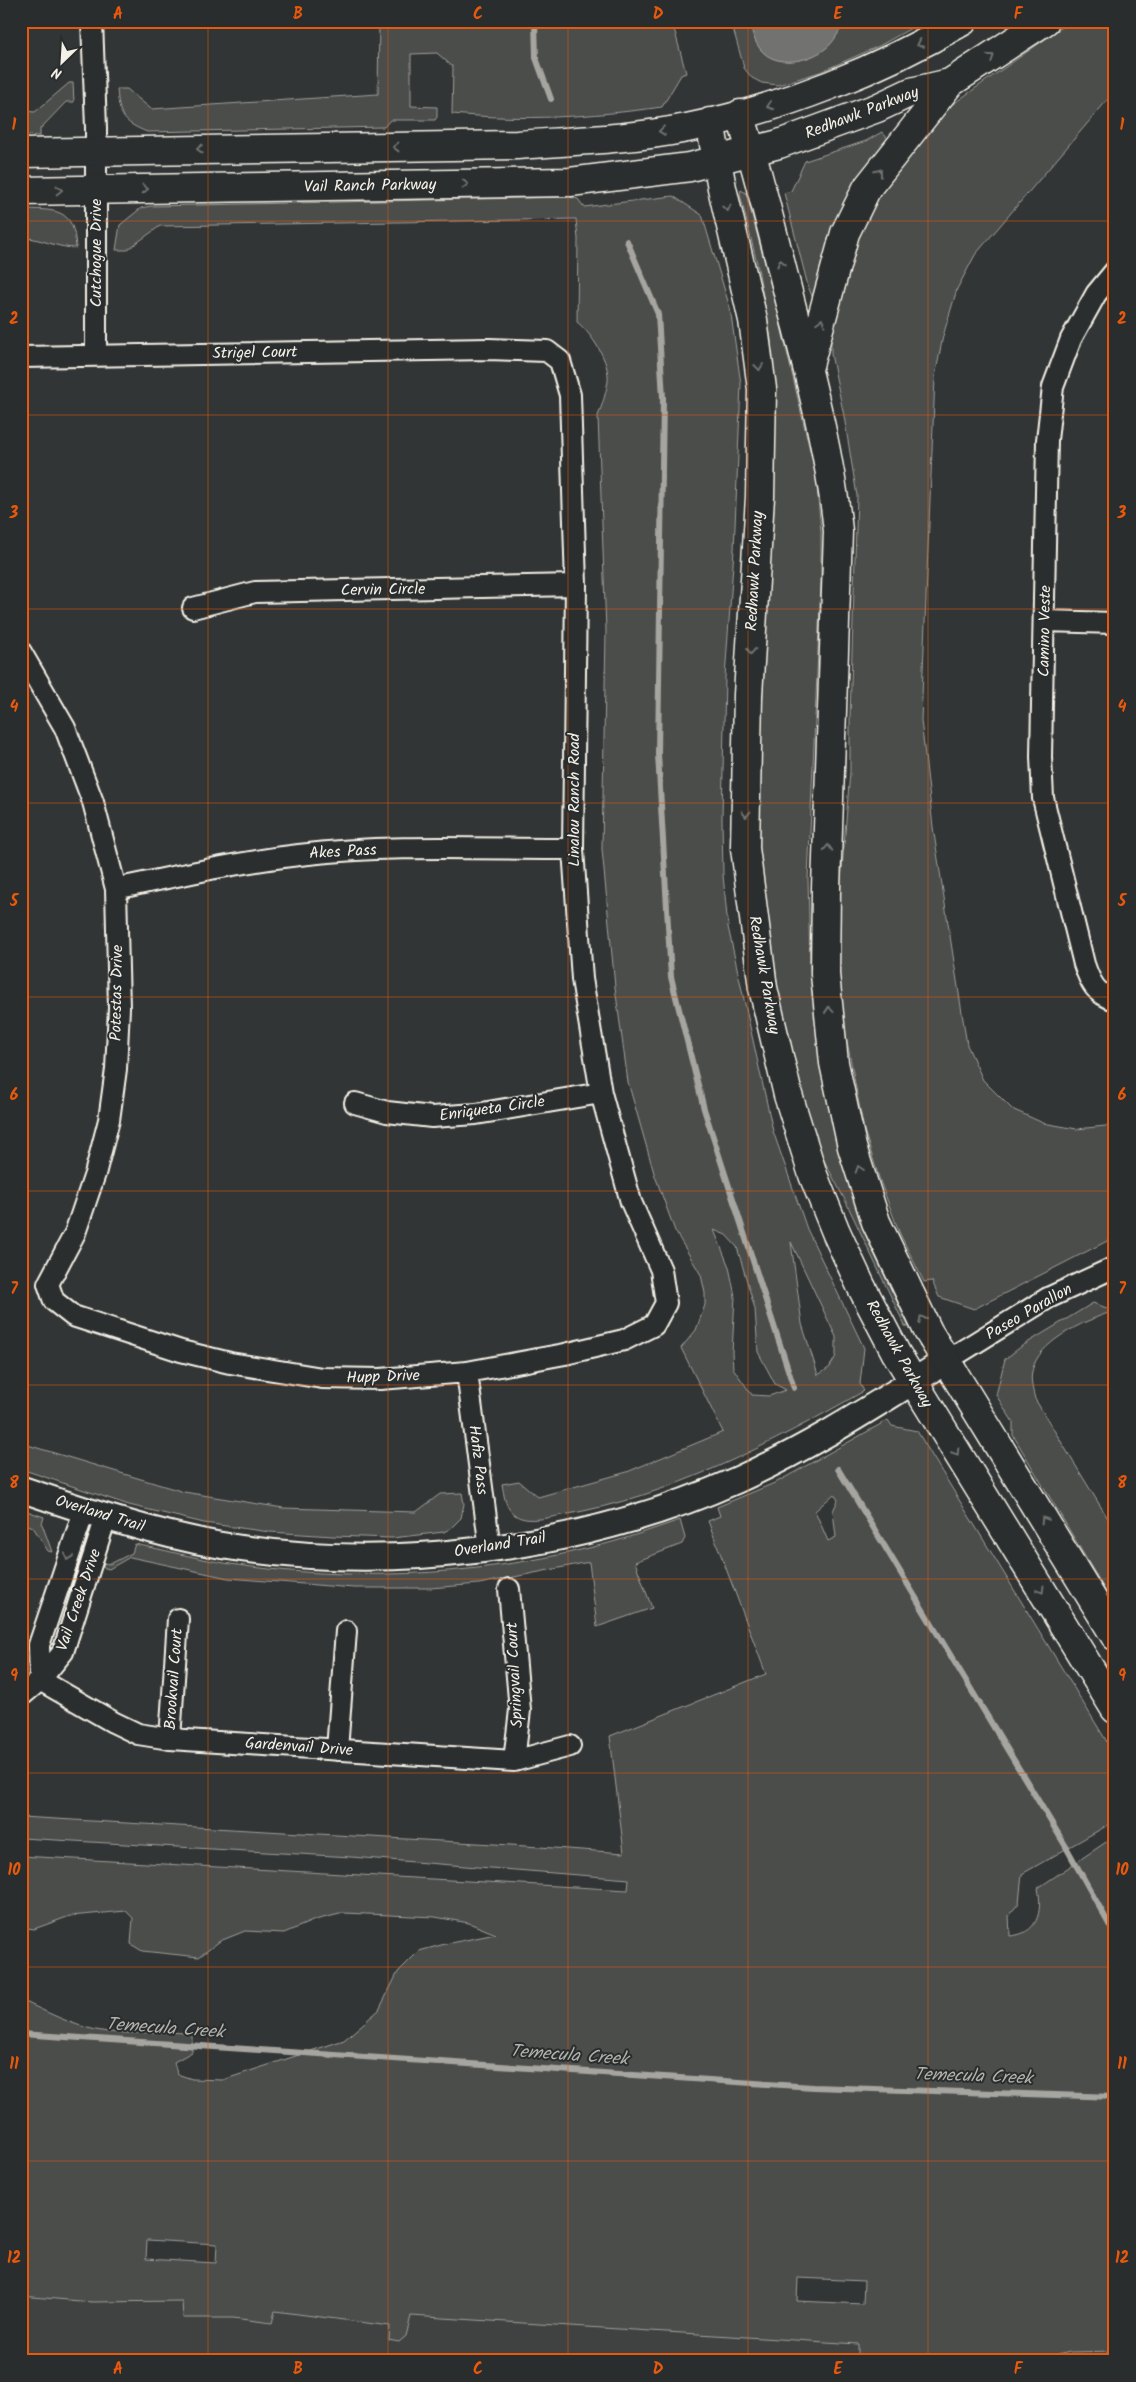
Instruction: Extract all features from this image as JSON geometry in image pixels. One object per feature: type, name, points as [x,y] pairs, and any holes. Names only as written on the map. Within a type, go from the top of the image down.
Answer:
[{"type":"main road","points":[[21,153],[517,145],[579,142],[686,128],[769,107],[868,69],[963,21]]},
{"type":"main road","name":"Redhawk Parkway","points":[[717,160],[780,144],[877,108],[911,92],[950,83],[1045,21]]},
{"type":"main road","points":[[808,369],[845,233],[867,188],[950,83]]},
{"type":"main road","points":[[740,114],[752,151],[808,369],[834,484],[838,531],[826,916],[826,974],[834,1063],[852,1147],[876,1222],[928,1331],[1115,1636]]},
{"type":"main road","name":"Redhawk Parkway","points":[[710,122],[753,320],[762,390],[760,497],[748,695],[745,848],[763,988],[788,1095],[813,1175],[861,1286],[913,1382],[1115,1710]]},
{"type":"main road","name":"Vail Ranch Parkway","points":[[21,191],[570,182],[690,167],[717,160]]},
{"type":"street","name":"Cutchogue Drive","points":[[92,21],[96,152],[96,355]]},
{"type":"street","name":"Camino Veste","points":[[1109,998],[1091,984],[1084,964],[1043,798],[1041,757],[1047,440],[1053,387],[1070,339],[1096,294],[1115,271]]},
{"type":"street","name":"Strigel Court","points":[[21,357],[489,349]]},
{"type":"street","name":"Linalou Ranch Road","points":[[489,349],[547,351],[560,361],[567,376],[570,395],[576,585],[573,849],[582,979],[601,1093],[631,1202],[662,1270],[666,1303]]},
{"type":"street","name":"Cervin Circle","points":[[193,608],[255,592],[576,585]]},
{"type":"street","points":[[1045,621],[1115,624]]},
{"type":"street","name":"Potestas Drive","points":[[21,652],[65,728],[93,802],[116,889],[119,1008],[109,1120],[95,1174],[75,1233],[48,1284],[54,1301],[73,1316],[88,1321]]},
{"type":"street","name":"Akes Pass","points":[[116,889],[218,867],[301,855],[390,850],[573,849]]},
{"type":"street","name":"Enriqueta Circle","points":[[355,1103],[387,1112],[432,1117],[476,1114],[601,1093]]},
{"type":"street","name":"Paseo Parallon","points":[[946,1361],[1048,1298],[1115,1266]]},
{"type":"street","name":"Hupp Drive","points":[[88,1321],[181,1351],[220,1360],[322,1378],[380,1378],[467,1372],[624,1340],[654,1324],[666,1303]]},
{"type":"street","name":"Overland Trail","points":[[21,1489],[95,1514],[218,1544],[277,1553],[374,1557],[490,1548],[583,1531],[640,1516],[689,1499],[774,1462],[820,1437],[946,1361]]},
{"type":"street","name":"Hafiz Pass","points":[[467,1372],[490,1548]]},
{"type":"street","name":"Vail Creek Drive","points":[[40,1680],[39,1645],[95,1514]]},
{"type":"street","name":"Springvail Court","points":[[509,1589],[520,1710],[514,1761]]},
{"type":"street","name":"Brookvail Court","points":[[170,1739],[178,1619]]},
{"type":"street","points":[[337,1750],[346,1631]]},
{"type":"street","points":[[21,1696],[40,1680]]},
{"type":"street","name":"Gardenvail Drive","points":[[40,1680],[113,1722],[138,1734],[170,1739],[514,1761],[570,1746]]},
{"type":"shaded area","points":[[379,21],[672,21],[686,73],[681,75],[662,107],[557,117],[479,116],[452,114],[453,67],[437,53],[411,54],[411,106],[437,107],[437,117],[435,120],[390,120],[384,127],[147,132],[127,121],[121,111],[117,89],[127,89],[151,109],[378,94]]},
{"type":"shaded area","points":[[731,21],[924,21],[879,46],[820,72],[778,85],[762,83],[752,78],[744,68]]},
{"type":"shaded area","points":[[749,21],[846,21],[834,39],[818,54],[801,60],[783,61],[767,56],[761,50],[755,40]]},
{"type":"shaded area","points":[[1071,21],[1115,21],[1115,91],[975,255],[957,289],[943,336],[935,377],[921,720],[933,827],[967,1045],[983,1080],[1012,1109],[1043,1123],[1077,1129],[1115,1125],[1115,1237],[974,1309],[939,1297],[932,1281],[924,1282],[900,1234],[880,1181],[864,1130],[843,1020],[836,943],[850,772],[857,496],[844,416],[831,354],[831,309],[870,203],[943,111]]},
{"type":"shaded area","points":[[69,83],[73,83],[74,102],[66,102],[40,129],[40,136],[21,135],[21,111],[35,112]]},
{"type":"shaded area","points":[[882,132],[890,141],[814,301],[808,286],[784,193],[791,191],[805,161],[866,141]]},
{"type":"shaded area","points":[[741,190],[746,193],[776,305],[816,476],[821,532],[821,582],[808,879],[810,967],[818,1042],[833,1121],[850,1187],[869,1243],[909,1327],[905,1326],[846,1202],[818,1149],[795,1077],[773,981],[757,834],[775,408],[771,339],[757,263],[740,194]]},
{"type":"shaded area","points":[[673,196],[702,215],[730,308],[741,384],[734,550],[725,677],[722,818],[723,875],[728,927],[773,1131],[807,1229],[864,1348],[860,1384],[864,1391],[756,1449],[681,1482],[643,1495],[603,1506],[539,1519],[520,1518],[509,1509],[502,1484],[519,1481],[538,1497],[627,1472],[723,1432],[681,1348],[696,1330],[705,1305],[705,1293],[701,1275],[675,1231],[654,1173],[628,1082],[615,987],[602,849],[606,631],[598,416],[606,390],[608,374],[599,349],[577,322],[578,239],[576,219],[160,226],[127,250],[116,250],[120,225],[141,208],[151,206],[570,197],[578,199],[584,207]],"holes":[[[714,1230],[726,1235],[737,1247],[755,1309],[758,1352],[775,1384],[786,1390],[769,1396],[752,1395],[733,1368],[735,1296],[729,1267]],[[791,1242],[836,1337],[836,1356],[829,1368],[818,1375],[802,1324]]]},
{"type":"shaded area","points":[[21,209],[53,211],[67,218],[74,235],[76,248],[21,237]]},
{"type":"shaded area","points":[[1093,1303],[1115,1311],[1081,1324],[1057,1338],[1039,1356],[1034,1365],[1032,1382],[1035,1399],[1115,1530],[1115,1607],[1013,1435],[1013,1422],[996,1395],[1005,1359],[1022,1346]]},
{"type":"shaded area","points":[[888,1420],[892,1426],[917,1431],[1115,1755],[1115,1821],[1022,1874],[1019,1903],[1009,1915],[1010,1936],[1019,1934],[1032,1927],[1036,1921],[1040,1906],[1038,1888],[1115,1836],[1115,2351],[1070,2352],[1031,2361],[877,2360],[858,2355],[858,2344],[411,2316],[406,2336],[399,2342],[389,2340],[390,2326],[275,2311],[272,2323],[233,2318],[183,2318],[182,2301],[92,2302],[21,2296],[21,2000],[68,2021],[96,2030],[120,2033],[168,2032],[192,2034],[192,2052],[174,2062],[177,2074],[192,2079],[223,2080],[344,2040],[379,2010],[398,1972],[419,1951],[496,1934],[469,1923],[435,1917],[344,1913],[315,1920],[284,1933],[245,1931],[220,1941],[199,1957],[142,1951],[131,1944],[133,1918],[126,1911],[70,1916],[34,1929],[21,1927],[21,1856],[628,1890],[629,1879],[351,1857],[21,1838],[21,1817],[624,1853],[610,1736],[766,1674],[708,1521],[720,1516],[717,1507],[777,1482]],"holes":[[[834,1494],[838,1500],[833,1511],[836,1537],[828,1541],[815,1511]],[[147,2240],[217,2244],[216,2263],[146,2259]],[[798,2278],[864,2281],[863,2304],[797,2301]]]},
{"type":"shaded area","points":[[21,1443],[184,1492],[283,1508],[416,1512],[440,1494],[462,1493],[464,1504],[461,1518],[444,1532],[392,1538],[270,1532],[204,1523],[129,1505],[21,1469]]},
{"type":"shaded area","points":[[21,1509],[44,1517],[42,1524],[52,1552],[48,1551],[33,1527],[21,1522]]},
{"type":"shaded area","points":[[680,1520],[685,1538],[682,1544],[635,1562],[652,1608],[597,1627],[589,1562],[479,1584],[430,1588],[354,1588],[228,1578],[130,1557],[109,1569],[102,1567],[104,1563],[110,1564],[132,1553],[135,1544],[213,1561],[269,1569],[315,1573],[407,1574],[499,1565],[544,1558],[624,1539]]},
{"type":"shaded area","points":[[21,2277],[1115,2343],[1115,2361],[21,2361]]},
{"type":"waterway","points":[[535,21],[536,58],[551,99]]},
{"type":"waterway","points":[[627,241],[658,314],[663,398],[658,754],[671,977],[704,1109],[794,1388]]},
{"type":"waterway","points":[[838,1469],[1065,1845],[1115,1935]]},
{"type":"waterway","name":"Temecula Creek","points":[[21,2034],[813,2087],[1115,2097]]}]
